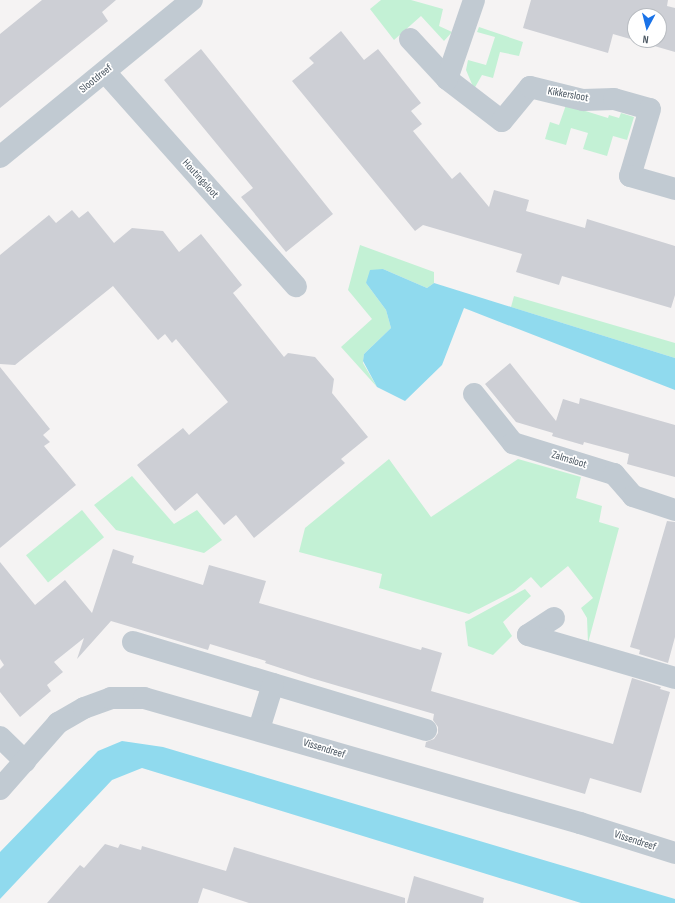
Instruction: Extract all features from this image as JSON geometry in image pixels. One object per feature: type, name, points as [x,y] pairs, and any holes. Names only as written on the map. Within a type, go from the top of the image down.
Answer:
[{"type":"street","name":"Slootdreef","points":[[0,157],[192,0]]},
{"type":"street","points":[[447,79],[474,0]]},
{"type":"street","name":"Kikkersloot","points":[[410,39],[447,79],[502,120],[530,88],[583,100],[614,99],[650,109],[630,176],[675,189]]},
{"type":"street","name":"Houtingsloot","points":[[105,72],[296,286]]},
{"type":"street","name":"Zalmsloot","points":[[474,394],[513,443],[614,474],[632,496],[675,510]]},
{"type":"street","points":[[554,618],[528,635],[675,678]]},
{"type":"street","points":[[133,642],[426,730]]},
{"type":"street","points":[[259,729],[273,684]]},
{"type":"street","name":"Vissendreef","points":[[0,789],[58,723],[84,708],[111,698],[144,698],[259,729],[675,852]]},
{"type":"street","points":[[0,737],[26,761]]},
{"type":"green space","points":[[381,0],[411,0],[443,9],[439,26],[452,32],[444,41],[421,16],[394,40],[370,9]]},
{"type":"green space","points":[[479,27],[523,42],[519,56],[500,52],[493,78],[482,75],[474,89],[466,70],[468,60],[486,65],[495,37],[477,32]]},
{"type":"green space","points":[[566,105],[608,118],[609,115],[619,118],[621,113],[634,117],[627,140],[613,136],[607,156],[583,149],[588,133],[571,128],[566,145],[545,139],[550,122],[559,125]]},
{"type":"green space","points":[[360,245],[434,272],[434,283],[427,288],[383,269],[366,283],[386,310],[391,328],[364,354],[363,363],[377,387],[341,347],[372,319],[348,290]]},
{"type":"green space","points":[[514,296],[675,343],[675,358],[511,307]]},
{"type":"green space","points":[[389,459],[431,517],[518,459],[581,477],[576,498],[602,506],[599,522],[619,528],[588,643],[587,618],[581,608],[593,598],[568,566],[541,588],[531,577],[514,591],[469,614],[379,588],[382,574],[299,552],[305,528]]},
{"type":"green space","points":[[132,476],[174,524],[197,510],[222,540],[204,553],[116,530],[94,505]]},
{"type":"green space","points":[[82,510],[104,537],[48,583],[26,555]]},
{"type":"green space","points":[[525,589],[531,596],[503,622],[512,636],[493,655],[468,646],[465,622]]},
{"type":"water","points":[[383,269],[427,288],[434,283],[675,358],[675,390],[464,308],[442,365],[405,401],[377,387],[363,361],[364,354],[391,328],[386,310],[366,283],[370,270]]},
{"type":"water","points":[[122,741],[163,747],[675,899],[675,903],[581,903],[142,768],[112,780],[0,899],[0,852],[98,751]]},
{"type":"building","points":[[42,0],[116,0],[102,12],[108,21],[0,108],[0,34]]},
{"type":"building","points":[[531,0],[668,0],[667,6],[675,8],[675,52],[661,48],[667,48],[667,8],[627,8],[627,38],[613,34],[608,53],[523,28]]},
{"type":"building","points":[[341,31],[364,60],[378,49],[421,103],[411,111],[422,124],[413,131],[452,179],[460,172],[489,207],[494,190],[529,200],[526,211],[585,228],[587,219],[675,246],[675,295],[671,308],[562,276],[559,285],[516,272],[522,254],[423,225],[415,231],[292,81],[314,63],[309,58]]},
{"type":"building","points":[[201,49],[333,214],[286,252],[241,197],[253,188],[164,80]]},
{"type":"building","points":[[72,210],[79,218],[88,211],[114,243],[132,228],[163,231],[179,252],[201,234],[242,285],[233,293],[284,357],[288,353],[315,357],[334,379],[332,393],[368,437],[341,459],[345,463],[254,538],[236,515],[224,525],[197,493],[175,511],[137,465],[183,428],[189,435],[228,402],[176,339],[172,343],[165,334],[158,340],[113,286],[15,365],[0,364],[0,255],[49,215],[56,223]]},
{"type":"building","points":[[510,363],[556,421],[563,399],[579,404],[580,398],[675,425],[675,477],[627,464],[629,454],[584,442],[583,445],[552,436],[553,433],[516,422],[485,384]]},
{"type":"building","points":[[0,367],[50,429],[43,435],[50,442],[44,446],[76,485],[0,548]]},
{"type":"building","points":[[667,521],[675,522],[675,637],[668,663],[639,654],[640,650],[630,647]]},
{"type":"building","points":[[113,549],[134,556],[132,563],[203,585],[209,565],[266,581],[259,603],[421,650],[422,647],[442,653],[431,691],[613,744],[632,678],[661,687],[660,689],[670,692],[641,793],[590,778],[585,794],[425,747],[426,742],[434,739],[438,733],[438,727],[433,720],[434,714],[311,678],[265,663],[266,661],[210,644],[208,650],[111,621],[77,659],[84,638],[54,662],[63,672],[47,685],[51,691],[20,717],[0,692],[0,669],[4,665],[0,659],[0,562],[35,605],[65,580],[92,613]]},
{"type":"building","points":[[105,844],[118,848],[120,844],[141,850],[142,846],[226,871],[234,847],[405,898],[405,903],[249,903],[203,888],[198,903],[47,903],[80,865],[84,868]]},
{"type":"building","points":[[414,876],[484,898],[483,903],[407,903]]}]
